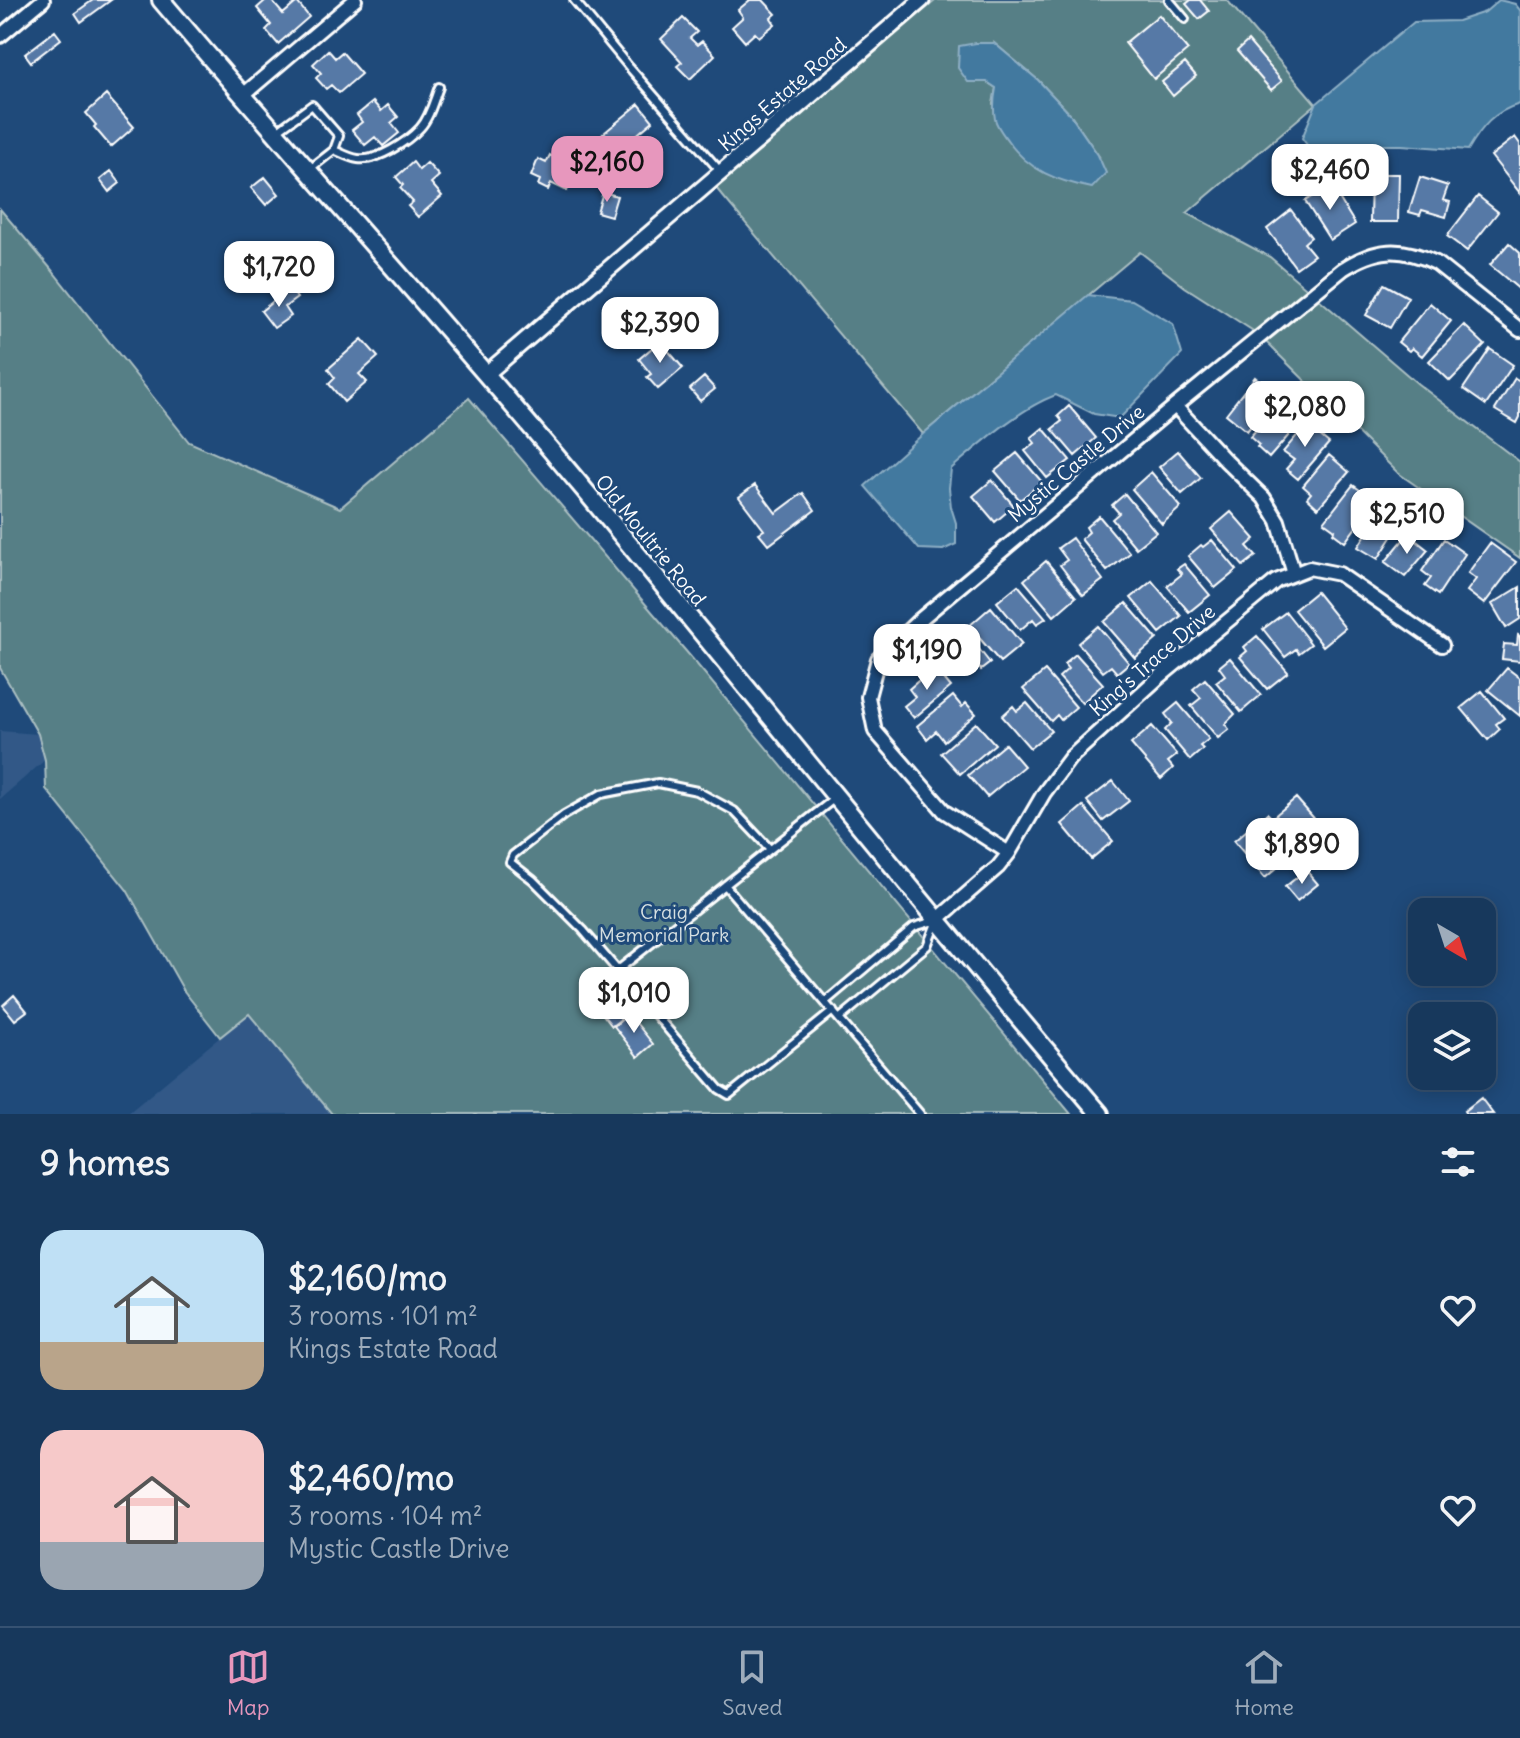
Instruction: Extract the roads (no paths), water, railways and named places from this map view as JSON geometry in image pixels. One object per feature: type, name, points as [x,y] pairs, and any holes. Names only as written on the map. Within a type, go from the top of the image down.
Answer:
[{"type":"main road","name":"Old Moultrie Road","points":[[161,0],[486,374],[1100,1114]]},
{"type":"street","points":[[0,36],[43,0]]},
{"type":"street","points":[[242,96],[355,0]]},
{"type":"street","name":"Kings Estate Road","points":[[486,374],[922,0]]},
{"type":"street","name":"Mystic Castle Drive","points":[[1009,853],[945,812],[875,731],[868,697],[878,659],[916,623],[1175,406],[1359,259],[1373,253],[1387,252],[1415,254],[1436,263],[1520,330]]},
{"type":"street","points":[[1175,406],[1264,498],[1278,521],[1294,574]]},
{"type":"street","name":"King's Trace Drive","points":[[937,920],[991,874],[1009,853],[1044,793],[1070,758],[1157,679],[1276,581],[1309,568],[1339,574],[1442,645]]},
{"type":"lane","points":[[574,0],[721,172]]},
{"type":"lane","points":[[1169,0],[1185,19]]},
{"type":"lane","points":[[334,150],[357,159],[372,159],[390,150],[421,127],[439,87]]},
{"type":"lane","points":[[274,133],[312,105],[339,136],[334,150],[307,171]]},
{"type":"lane","points":[[770,849],[734,811],[697,791],[658,783],[601,794],[564,815],[513,855],[510,862],[533,880],[583,930],[719,1089],[729,1095],[833,1011]]},
{"type":"lane","points":[[618,970],[835,798]]},
{"type":"lane","points":[[725,885],[920,1114]]},
{"type":"lane","points":[[825,1002],[914,927],[937,920]]},
{"type":"lane","points":[[839,1019],[927,946],[937,920]]},
{"type":"park label","name":"Craig Memorial Park","points":[[664,922]]}]
